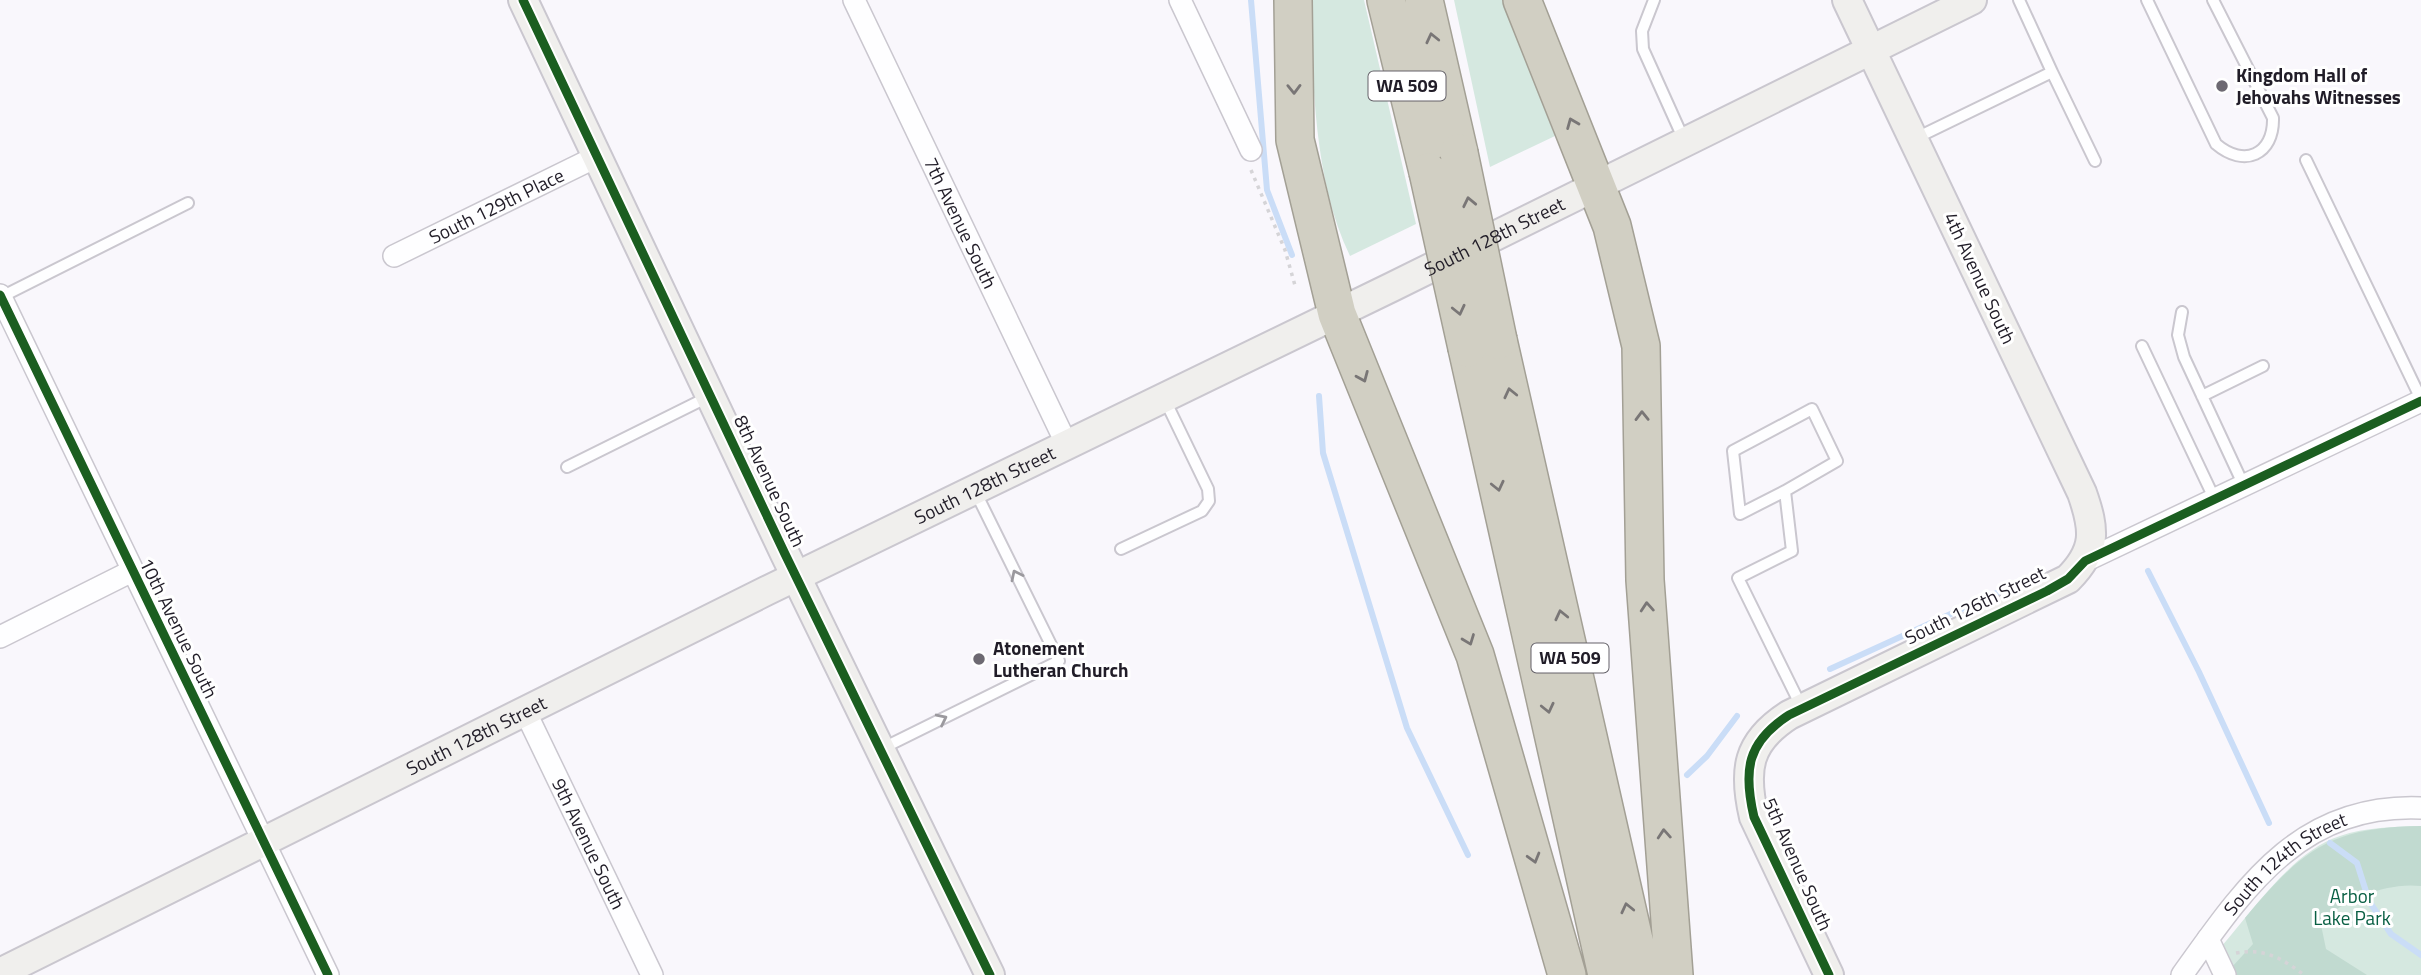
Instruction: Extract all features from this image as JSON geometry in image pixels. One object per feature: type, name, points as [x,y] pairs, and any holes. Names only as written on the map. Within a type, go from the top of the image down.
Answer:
[{"type":"highway","points":[[1293,0],[1295,140],[1337,314],[1475,655],[1567,975]]},
{"type":"highway","name":"WA 509","points":[[1386,0],[1428,172],[1483,344],[1642,975]]},
{"type":"highway","name":"WA 509","points":[[1423,0],[1459,153],[1483,344],[1608,975]]},
{"type":"highway","points":[[1522,0],[1612,226],[1641,346],[1645,580],[1674,975]]},
{"type":"street","name":"8th Avenue South","points":[[523,0],[796,576],[990,975]]},
{"type":"street","name":"7th Avenue South","points":[[854,0],[1067,445]]},
{"type":"street","points":[[1180,0],[1251,150]]},
{"type":"street","name":"4th Avenue South","points":[[1847,0],[2082,494],[2091,520],[2091,536],[2085,561]]},
{"type":"street","name":"South 128th Street","points":[[0,973],[796,576],[1337,314],[1972,0]]},
{"type":"street","name":"South 129th Place","points":[[394,256],[598,156]]},
{"type":"street","name":"10th Avenue South","points":[[3,306],[328,975]]},
{"type":"street","name":"South 126th Street","points":[[1749,765],[1757,743],[1768,728],[1802,708],[2047,591],[2068,579],[2085,561],[2421,400]]},
{"type":"street","points":[[0,637],[132,571]]},
{"type":"street","name":"9th Avenue South","points":[[526,713],[652,975]]},
{"type":"street","name":"5th Avenue South","points":[[1749,765],[1748,791],[1754,817],[1829,975]]},
{"type":"street","name":"South 124th Street","points":[[2182,975],[2261,871],[2299,841],[2337,820],[2374,810],[2421,808]]},
{"type":"street","points":[[2208,939],[2222,968]]},
{"type":"lane","points":[[1654,0],[1642,31],[1643,49],[1684,141]]},
{"type":"lane","points":[[2019,0],[2095,161]]},
{"type":"lane","points":[[2147,0],[2216,144],[2227,154],[2239,158],[2256,155],[2266,146],[2273,131],[2273,118],[2213,0]]},
{"type":"lane","points":[[1914,139],[2052,72]]},
{"type":"lane","points":[[2306,160],[2421,400]]},
{"type":"lane","points":[[3,306],[188,203]]},
{"type":"lane","points":[[2182,312],[2178,335],[2202,396],[2244,486]]},
{"type":"lane","points":[[2142,346],[2215,500]]},
{"type":"lane","points":[[2202,396],[2263,366]]},
{"type":"lane","points":[[567,467],[711,396]]},
{"type":"lane","points":[[1121,550],[1202,510],[1209,501],[1208,489],[1164,398]]},
{"type":"lane","points":[[1812,409],[1837,461],[1784,491],[1740,514],[1733,451],[1812,409]]},
{"type":"lane","points":[[881,749],[1059,661],[974,490]]},
{"type":"lane","points":[[1784,491],[1792,551],[1738,578],[1802,708]]},
{"type":"path","points":[[1251,150],[1257,160],[1249,163],[1285,250],[1296,289]]},
{"type":"path","points":[[2222,968],[2234,954],[2255,950],[2280,958],[2304,975]]},
{"type":"green space","points":[[1309,0],[1364,0],[1416,224],[1350,256],[1338,226],[1322,163],[1314,98]]},
{"type":"green space","points":[[1454,0],[1502,0],[1555,136],[1490,167]]},
{"type":"green space","name":"Arbor Lake Park","points":[[2421,826],[2421,975],[2235,975],[2221,947],[2275,883],[2306,854],[2323,843],[2350,833]]},
{"type":"green space","name":"Arbor Lake Park","points":[[2421,826],[2421,886],[2407,885],[2368,894],[2320,920],[2326,949],[2367,975],[2235,975],[2232,967],[2253,944],[2245,918],[2302,859],[2320,847],[2363,831]]},
{"type":"waterway","points":[[1251,0],[1267,190],[1292,255]]},
{"type":"waterway","points":[[1319,396],[1323,453],[1407,728],[1468,855]]},
{"type":"waterway","points":[[2148,571],[2199,672],[2269,823]]},
{"type":"waterway","points":[[1830,669],[2012,586]]},
{"type":"waterway","points":[[1687,775],[1707,756],[1737,716]]},
{"type":"waterway","points":[[2330,843],[2357,863],[2369,901],[2391,934],[2421,955]]},
{"type":"cycle path","points":[[523,0],[785,554],[990,975]]},
{"type":"cycle path","points":[[0,295],[328,975]]},
{"type":"cycle path","points":[[1829,975],[1754,817],[1749,771],[1757,747],[1775,725],[1789,715],[2047,591],[2068,579],[2085,561],[2421,401]]},
{"type":"place","name":"Kingdom Hall of Jehovahs Witnesses","points":[[2222,86]]},
{"type":"place","name":"Atonement Lutheran Church","points":[[979,659]]}]
